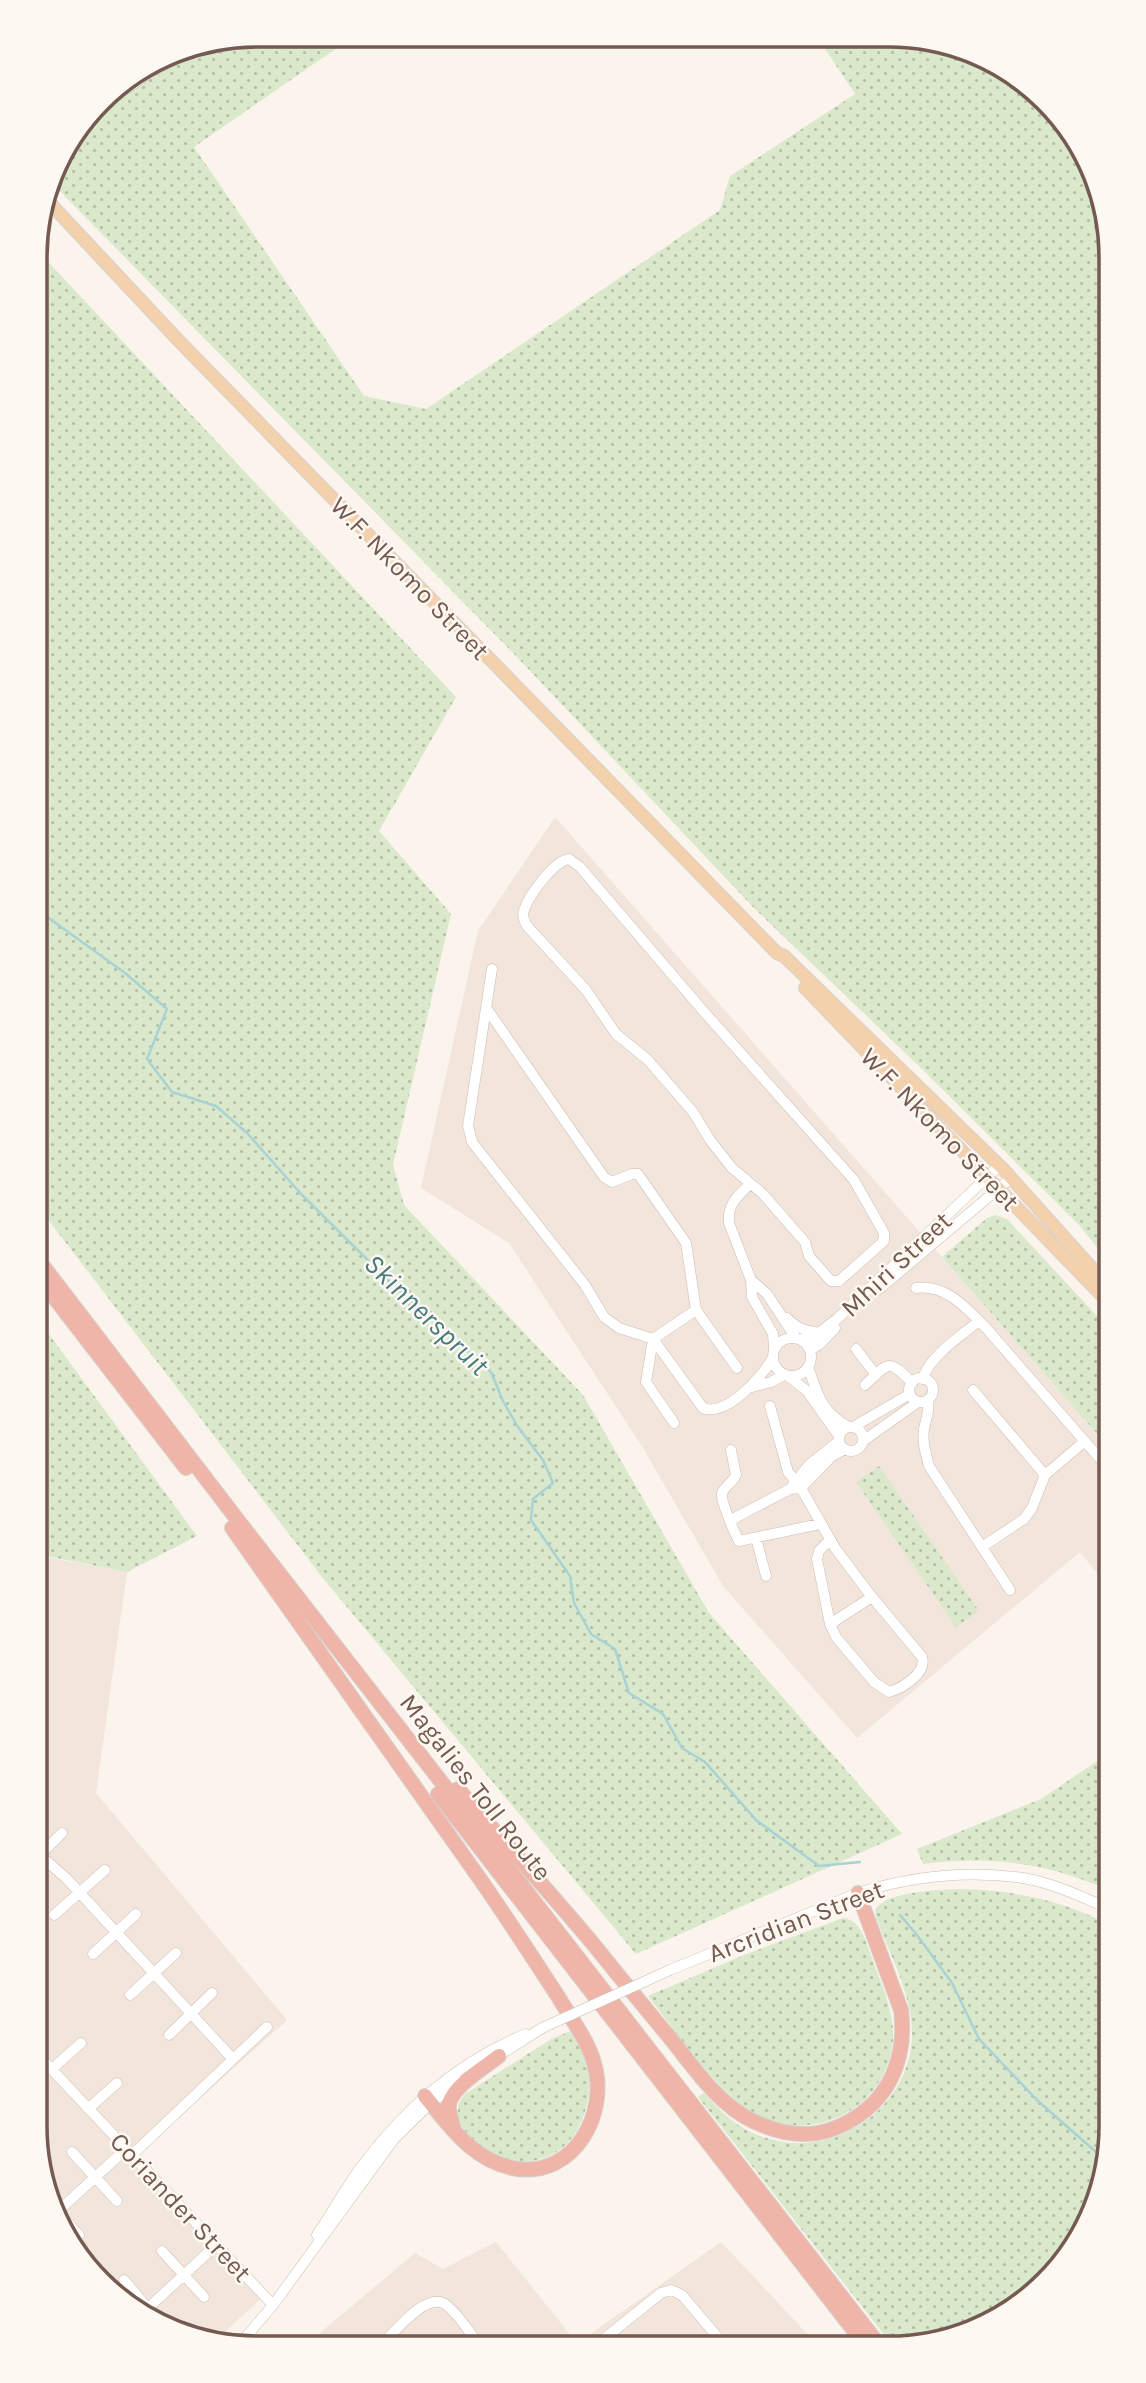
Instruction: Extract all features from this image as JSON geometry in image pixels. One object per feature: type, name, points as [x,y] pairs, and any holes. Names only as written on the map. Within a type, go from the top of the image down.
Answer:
[{"type":"highway","name":"Magalies Toll Route","points":[[47,1272],[236,1525],[858,2336]]},
{"type":"highway","name":"Magalies Toll Route","points":[[47,1288],[872,2336]]},
{"type":"highway","points":[[236,1525],[423,1748],[589,1939],[712,2089],[750,2120],[793,2135],[816,2134],[834,2129],[868,2108],[883,2094],[894,2073],[901,2052],[904,2029],[901,2010],[858,1893]]},
{"type":"highway","points":[[236,1525],[516,1930],[583,2037],[594,2062],[598,2100],[593,2121],[582,2140],[555,2162],[537,2168],[520,2169],[500,2165],[475,2153],[428,2099]]},
{"type":"highway","points":[[455,2132],[449,2114],[453,2095],[459,2087],[499,2056]]},
{"type":"main road","name":"W.F. Nkomo Street","points":[[53,207],[178,340],[777,953],[795,978],[1098,1292]]},
{"type":"main road","name":"W.F. Nkomo Street","points":[[777,953],[784,956],[1011,1178],[1098,1275]]},
{"type":"street","points":[[569,859],[580,867],[705,1013],[854,1180],[884,1233],[884,1241],[839,1281],[831,1281],[809,1256],[805,1242],[763,1194],[750,1184],[732,1168],[693,1112],[657,1070],[616,1034],[586,990],[523,919],[525,907],[552,868],[562,860],[569,859]]},
{"type":"street","points":[[492,969],[468,1126],[472,1142],[585,1285],[604,1317],[619,1328],[653,1339],[703,1408],[711,1411],[719,1409],[749,1388],[765,1372],[781,1341],[798,1339]]},
{"type":"street","points":[[487,1009],[604,1177],[612,1182],[638,1174],[666,1214],[686,1243],[696,1310],[737,1368]]},
{"type":"street","name":"Mhiri Street","points":[[798,1339],[810,1339],[820,1333],[879,1281],[999,1166]]},
{"type":"street","name":"Mhiri Street","points":[[810,1350],[1011,1178]]},
{"type":"street","points":[[750,1184],[731,1204],[728,1213],[734,1237],[751,1280],[752,1297],[773,1334],[776,1368],[807,1391],[841,1442],[856,1450],[863,1441],[919,1398]]},
{"type":"street","points":[[749,1388],[786,1376],[800,1375],[808,1367],[811,1356],[810,1350],[798,1339],[767,1294],[751,1280]]},
{"type":"street","points":[[916,1288],[936,1288],[949,1294],[979,1321],[1098,1457]]},
{"type":"street","points":[[776,1308],[794,1326],[820,1333]]},
{"type":"street","points":[[674,1423],[646,1382],[653,1339],[696,1310]]},
{"type":"street","points":[[923,1379],[925,1369],[932,1361],[979,1321]]},
{"type":"street","points":[[856,1349],[876,1375]]},
{"type":"street","points":[[864,1385],[884,1367],[891,1365],[897,1366],[912,1383],[930,1413],[923,1442],[929,1466],[1010,1590]]},
{"type":"street","points":[[808,1367],[820,1399],[830,1415],[862,1433],[863,1441]]},
{"type":"street","points":[[912,1383],[923,1379]]},
{"type":"street","points":[[731,1520],[795,1486],[841,1442],[843,1430],[881,1411],[932,1393],[932,1386],[923,1379]]},
{"type":"street","points":[[973,1390],[1045,1475]]},
{"type":"street","points":[[770,1406],[788,1472],[795,1486],[872,1597],[922,1657],[922,1670],[898,1689],[889,1692],[874,1682],[836,1637],[830,1624],[817,1559],[819,1551],[830,1540]]},
{"type":"street","points":[[881,1411],[888,1422]]},
{"type":"street","points":[[982,1547],[1029,1514],[1045,1475],[1085,1441]]},
{"type":"street","points":[[731,1450],[736,1475],[721,1495],[724,1509],[739,1541],[820,1524]]},
{"type":"street","points":[[756,1538],[766,1576]]},
{"type":"street","points":[[830,1624],[872,1597]]},
{"type":"street","points":[[47,1849],[62,1833]]},
{"type":"street","points":[[47,1860],[232,2058]]},
{"type":"street","points":[[54,1914],[104,1870]]},
{"type":"street","name":"Arcridian Street","points":[[428,2099],[538,2031],[670,1970],[858,1893],[888,1884],[939,1875],[979,1874],[1025,1879],[1069,1891],[1098,1904]]},
{"type":"street","points":[[93,1954],[136,1914]]},
{"type":"street","points":[[130,1995],[176,1953]]},
{"type":"street","points":[[169,2035],[212,1993]]},
{"type":"street","points":[[63,2205],[129,2152],[267,2027]]},
{"type":"street","name":"Arcridian Street","points":[[247,2335],[324,2237],[394,2139],[428,2099],[456,2071],[493,2049],[538,2031]]},
{"type":"street","points":[[52,2069],[81,2043]]},
{"type":"street","name":"Coriander Street","points":[[47,2064],[273,2305]]},
{"type":"street","name":"Coriander Street","points":[[88,2109],[117,2083]]},
{"type":"street","points":[[72,2151],[117,2201]]},
{"type":"street","points":[[151,2307],[215,2246]]},
{"type":"street","points":[[162,2251],[204,2297]]},
{"type":"street","points":[[124,2280],[139,2298]]},
{"type":"street","points":[[610,2336],[661,2293],[671,2290],[682,2295],[717,2336]]},
{"type":"street","points":[[391,2336],[424,2305],[435,2301],[444,2303],[472,2336]]},
{"type":"shaded area","points":[[555,817],[1098,1435],[1098,1575],[1080,1552],[857,1738],[723,1586],[643,1448],[509,1243],[421,1188],[478,931]]},
{"type":"shaded area","points":[[47,1557],[127,1572],[96,1793],[287,2020],[139,2153],[267,2293],[224,2333],[177,2320],[152,2308],[119,2284],[99,2264],[69,2218],[58,2193],[51,2166],[47,2125]]},
{"type":"shaded area","points":[[496,2242],[571,2336],[316,2336],[415,2253],[443,2269]]},
{"type":"shaded area","points":[[721,2242],[809,2336],[588,2336]]},
{"type":"green space","points":[[338,47],[194,147],[364,396],[426,409],[720,210],[730,176],[855,94],[824,47],[888,47],[929,51],[956,58],[981,69],[1027,99],[1047,119],[1077,165],[1088,190],[1095,217],[1099,258],[1098,1249],[1080,1226],[923,1070],[753,907],[518,658],[59,190],[75,152],[109,109],[152,75],[190,58],[230,49]]},
{"type":"green space","points":[[48,262],[456,697],[379,831],[451,914],[393,1165],[404,1205],[583,1395],[709,1613],[902,1834],[636,1954],[322,1577],[47,1219]]},
{"type":"green space","points":[[995,1215],[1007,1219],[1098,1318],[1098,1435],[942,1257],[987,1218]]},
{"type":"green space","points":[[47,1332],[197,1536],[127,1572],[47,1556]]},
{"type":"green space","points":[[879,1466],[979,1611],[956,1627],[856,1482]]},
{"type":"green space","points":[[1098,1760],[1098,1886],[1042,1868],[995,1861],[923,1864],[917,1849],[1041,1799]]},
{"type":"green space","points":[[960,1889],[1018,1894],[1056,1903],[1098,1919],[1098,2139],[1092,2180],[1083,2206],[1071,2231],[1037,2274],[1005,2300],[956,2325],[929,2332],[885,2336],[698,2097],[704,2093],[738,2125],[763,2137],[789,2143],[815,2142],[840,2135],[863,2123],[882,2107],[897,2086],[908,2063],[912,2036],[905,1991],[875,1910],[890,1899],[927,1891]]},
{"type":"green space","points":[[843,1918],[855,1923],[862,1933],[887,1998],[893,2040],[887,2065],[876,2087],[859,2104],[839,2117],[816,2124],[793,2125],[769,2120],[746,2108],[720,2085],[648,1996],[744,1955]]},
{"type":"green space","points":[[571,2031],[587,2068],[589,2088],[579,2127],[568,2142],[555,2153],[524,2161],[506,2159],[489,2152],[473,2140],[458,2118],[459,2104],[465,2094],[553,2038]]},
{"type":"waterway","name":"Skinnerspruit","points":[[48,917],[125,973],[167,1009],[147,1059],[172,1092],[216,1106],[247,1133],[302,1195],[394,1286],[491,1372],[503,1401],[518,1427],[543,1460],[553,1483],[533,1499],[531,1520],[570,1576],[574,1603],[591,1634],[615,1649],[629,1693],[663,1714],[682,1748],[705,1762],[756,1820],[819,1866],[860,1862]]},
{"type":"waterway","name":"Skinnerspruit","points":[[900,1915],[952,1983],[979,2039],[1038,2101],[1096,2153]]}]
